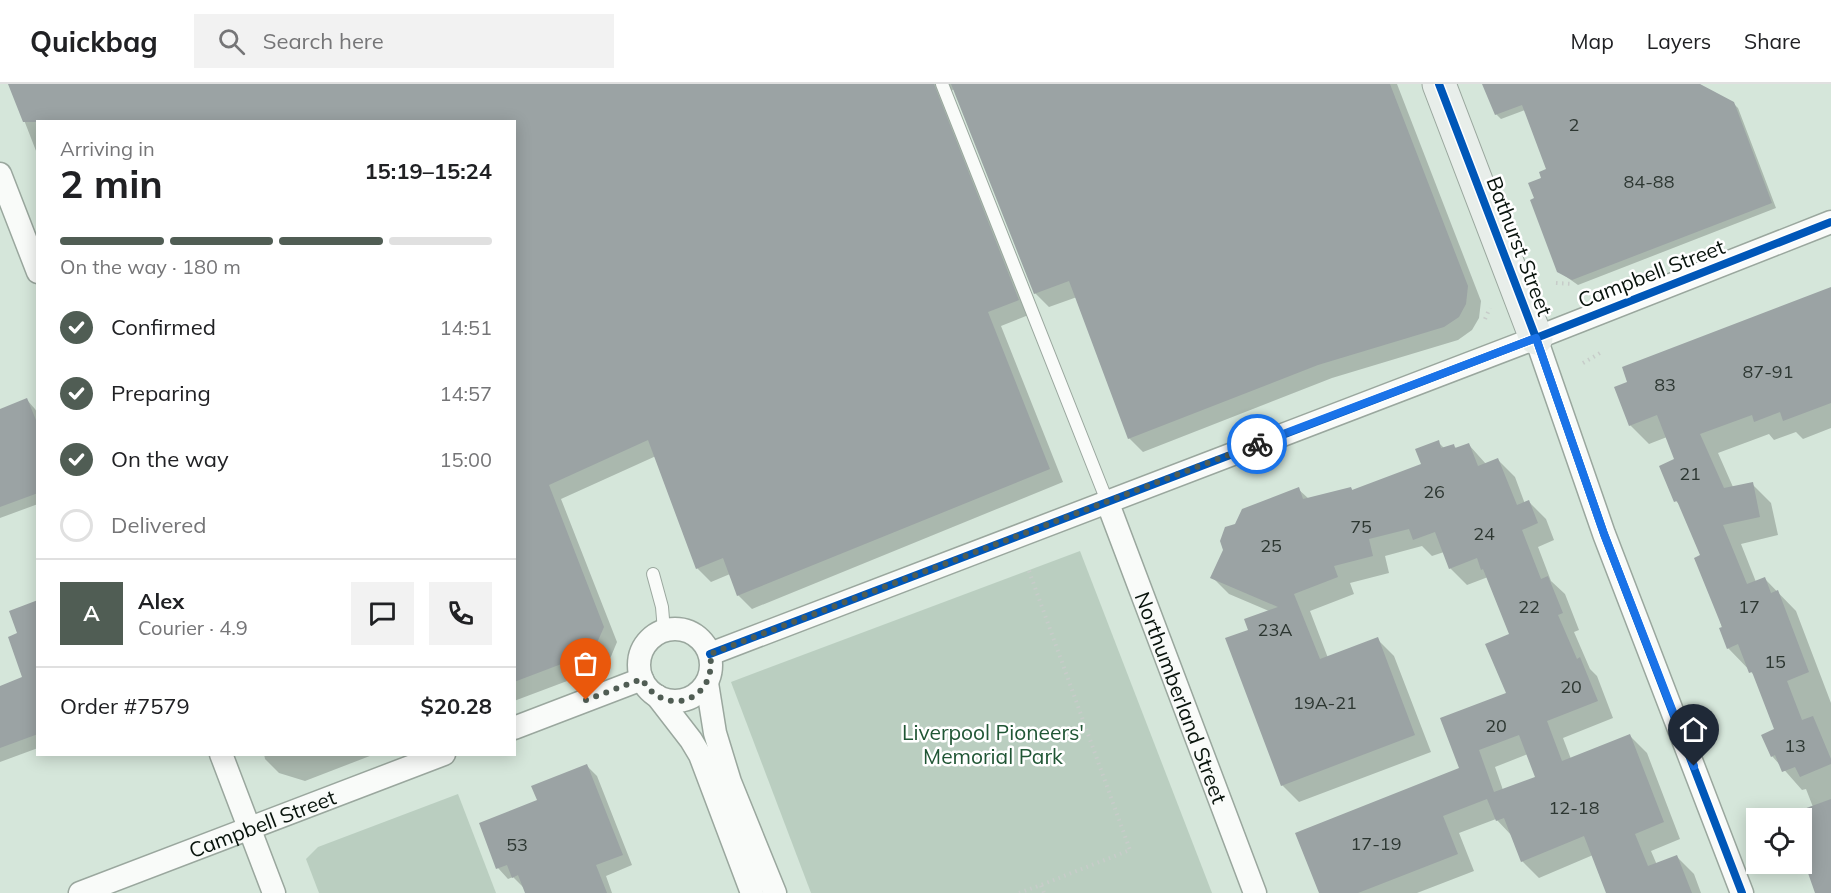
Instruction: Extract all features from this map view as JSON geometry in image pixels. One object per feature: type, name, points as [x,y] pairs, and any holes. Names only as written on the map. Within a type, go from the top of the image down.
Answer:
[{"type":"street","name":"Bathurst Street","points":[[1438,84],[1536,338],[1604,534],[1742,893]]},
{"type":"street","points":[[0,174],[36,267]]},
{"type":"street","name":"Campbell Street","points":[[710,654],[1536,338],[1831,222]]},
{"type":"street","name":"Northumberland Street","points":[[1107,501],[1255,893]]},
{"type":"street","points":[[657,696],[668,700],[690,699],[707,683],[711,674],[710,654],[704,644],[687,631],[675,629],[654,636],[640,656],[639,667],[648,689],[657,696],[700,755],[752,893]]},
{"type":"street","points":[[516,727],[642,679]]},
{"type":"street","points":[[707,683],[715,733],[730,782],[775,893]]},
{"type":"street","points":[[223,756],[274,893]]},
{"type":"street","name":"Campbell Street","points":[[80,893],[439,756]]},
{"type":"lane","points":[[942,84],[1107,501]]},
{"type":"lane","points":[[653,574],[662,607],[664,631]]},
{"type":"path","points":[[1556,283],[1573,284]]},
{"type":"path","points":[[1485,319],[1490,308]]},
{"type":"path","points":[[1583,363],[1600,353]]},
{"type":"path","points":[[1019,893],[1130,850],[1029,571]]},
{"type":"path","points":[[1041,885],[1044,893]]},
{"type":"green space","name":"Liverpool Pioneers' Memorial Park","points":[[1080,551],[1212,893],[811,893],[731,682]]},
{"type":"green space","points":[[458,794],[496,893],[319,893],[306,859],[318,847]]},
{"type":"building","points":[[8,84],[934,84],[1019,300],[988,312],[1050,469],[737,596],[723,558],[696,569],[648,440],[549,485],[604,627],[593,652],[516,681],[516,120],[36,120],[36,122],[23,122]]},
{"type":"building","points":[[951,84],[1390,84],[1468,286],[1466,304],[1459,317],[1444,327],[1318,365],[1128,439],[1069,281],[1034,294]]},
{"type":"building","points":[[1482,84],[1700,84],[1734,102],[1772,203],[1572,280],[1557,272],[1530,200],[1534,198],[1528,183],[1541,178],[1539,172],[1546,169],[1522,105],[1495,115]]},
{"type":"building","points":[[1831,287],[1831,403],[1783,421],[1780,412],[1754,422],[1752,415],[1700,434],[1724,488],[1753,482],[1760,517],[1723,525],[1747,584],[1765,577],[1771,593],[1778,590],[1809,672],[1787,681],[1802,720],[1813,716],[1831,764],[1800,777],[1795,767],[1782,772],[1775,755],[1771,757],[1761,735],[1774,729],[1752,672],[1749,673],[1738,644],[1727,649],[1719,628],[1722,627],[1694,558],[1700,555],[1659,466],[1674,459],[1657,415],[1629,426],[1614,387],[1627,382],[1622,367]]},
{"type":"building","points":[[27,398],[36,420],[36,494],[0,507],[0,409]]},
{"type":"building","points":[[1439,440],[1441,448],[1454,444],[1455,448],[1469,443],[1478,466],[1498,458],[1517,505],[1529,500],[1538,523],[1522,530],[1541,579],[1548,576],[1563,613],[1558,615],[1577,659],[1580,657],[1598,701],[1547,721],[1562,761],[1630,734],[1664,822],[1635,834],[1648,866],[1677,855],[1692,893],[1606,893],[1584,836],[1521,862],[1504,818],[1496,821],[1487,799],[1443,816],[1458,854],[1358,893],[1319,893],[1295,833],[1459,768],[1440,718],[1506,693],[1485,644],[1509,634],[1477,558],[1449,569],[1435,532],[1413,540],[1409,529],[1369,539],[1373,556],[1334,566],[1338,577],[1294,594],[1320,659],[1378,637],[1415,735],[1281,786],[1225,638],[1248,630],[1244,619],[1278,607],[1210,578],[1223,550],[1220,541],[1225,527],[1235,524],[1242,509],[1299,487],[1303,499],[1351,487],[1352,490],[1421,464],[1415,449]],"holes":[[[1519,735],[1535,777],[1494,792],[1479,750]]]},
{"type":"building","points":[[36,601],[36,735],[0,748],[0,686],[22,677],[8,637],[17,633],[9,611]]},
{"type":"building","points":[[587,764],[623,855],[596,865],[607,893],[525,893],[518,875],[512,878],[507,865],[496,869],[479,823],[537,800],[531,786]]},
{"type":"building","points":[[1831,799],[1831,893],[1815,893],[1808,874],[1812,874],[1812,808],[1806,808]]},
{"type":"cycle path","points":[[1439,84],[1536,338],[1604,534],[1742,893]]},
{"type":"cycle path","points":[[710,654],[1536,338],[1831,222]]},
{"type":"way so far","points":[[586,700],[642,679],[648,689],[657,696],[668,700],[690,699],[707,683],[711,674],[710,654],[1257,444]]},
{"type":"route","points":[[1257,444],[1536,338],[1604,534],[1694,766]]}]
